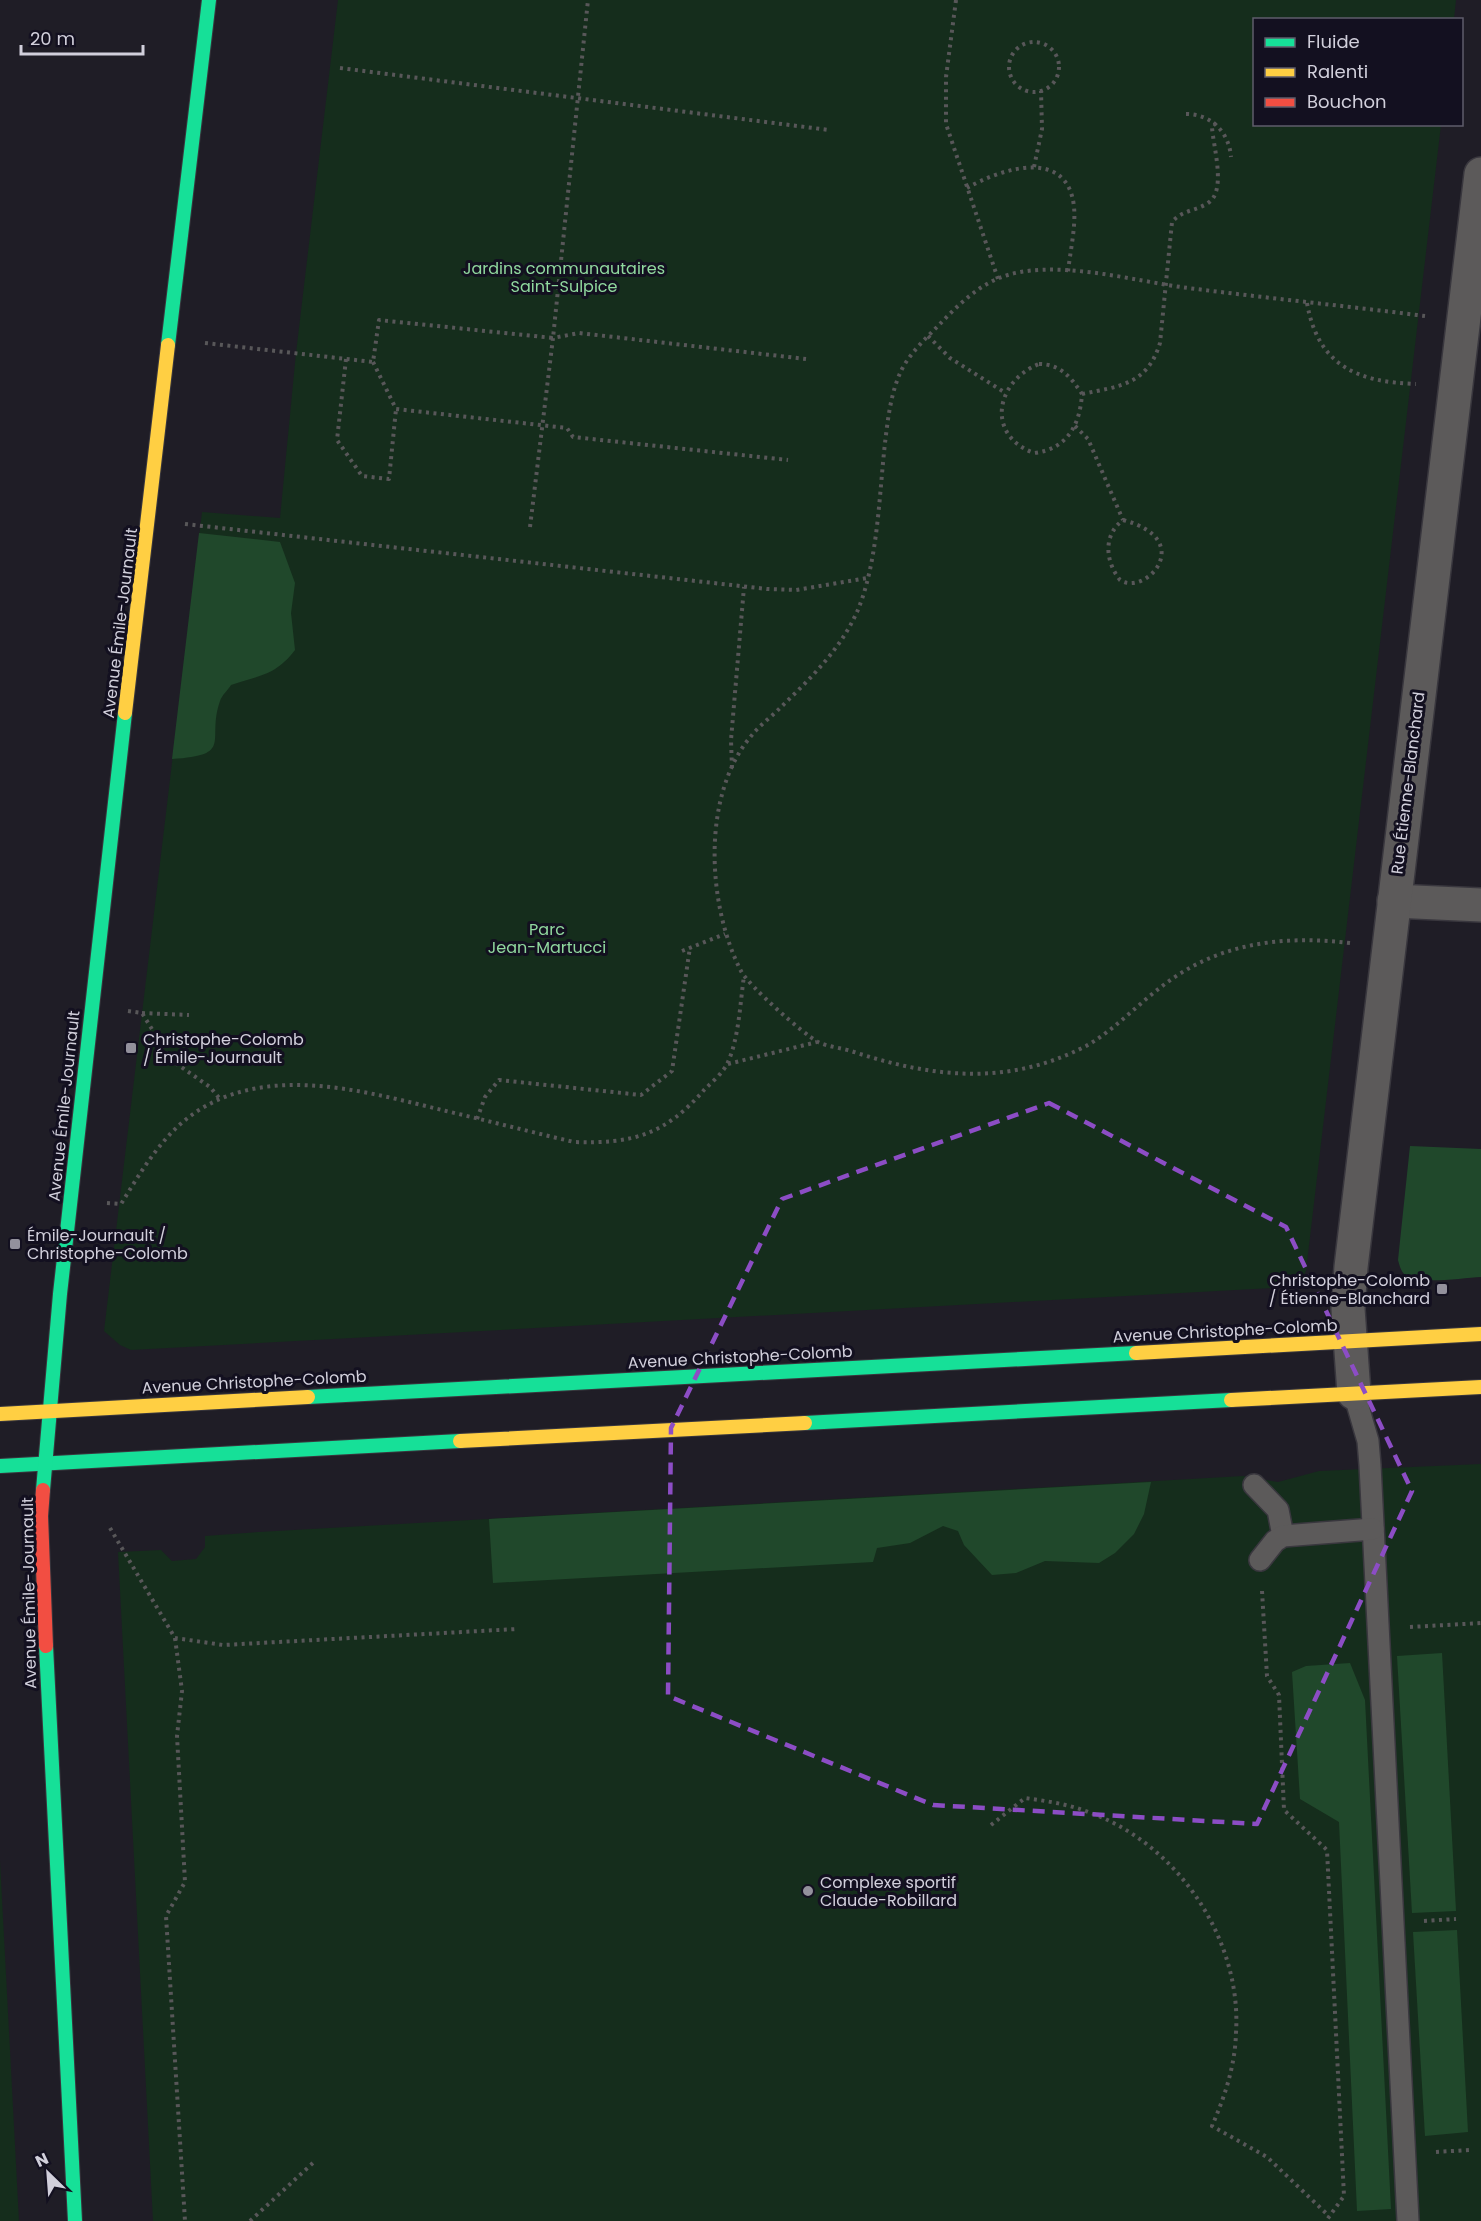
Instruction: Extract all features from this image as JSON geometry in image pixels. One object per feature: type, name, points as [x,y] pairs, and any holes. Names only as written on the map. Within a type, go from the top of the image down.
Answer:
[{"type":"main road","name":"Avenue Émile-Journault","points":[[75,2221],[44,1611],[41,1516],[44,1464],[103,896],[209,0]]},
{"type":"main road","name":"Avenue Christophe-Colomb","points":[[0,1414],[1481,1334]]},
{"type":"main road","points":[[0,1466],[1481,1387]]},
{"type":"street","name":"Rue Étienne-Blanchard","points":[[1354,1393],[1348,1309],[1351,1267],[1394,901],[1471,338],[1481,174]]},
{"type":"street","points":[[1394,901],[1481,906]]},
{"type":"lane","points":[[1354,1393],[1368,1441],[1408,2221]]},
{"type":"lane","points":[[1254,1485],[1278,1510],[1283,1536]]},
{"type":"lane","points":[[1260,1560],[1275,1541],[1283,1536],[1373,1530]]},
{"type":"path","points":[[530,527],[553,338],[588,0]]},
{"type":"path","points":[[956,0],[944,105],[951,142],[998,279]]},
{"type":"path","points":[[1027,44],[1042,44],[1056,57],[1056,78],[1050,86],[1041,91],[1030,92],[1021,89],[1013,81],[1009,72],[1009,61],[1014,52],[1027,44]]},
{"type":"path","points":[[340,68],[554,93],[577,99],[829,130]]},
{"type":"path","points":[[1034,167],[1042,129],[1041,91]]},
{"type":"path","points":[[1186,114],[1204,117],[1216,123],[1225,136],[1231,157]]},
{"type":"path","points":[[1082,394],[1117,387],[1146,372],[1160,343],[1167,285],[1165,265],[1172,222],[1178,215],[1208,204],[1215,196],[1218,182],[1212,127],[1216,123]]},
{"type":"path","points":[[967,188],[1005,171],[1034,167],[1055,172],[1069,189],[1074,211],[1068,272]]},
{"type":"path","points":[[1350,943],[1318,939],[1286,939],[1255,943],[1223,952],[1192,966],[1167,982],[1107,1032],[1086,1045],[1023,1069],[969,1076],[941,1074],[884,1062],[818,1042],[744,976],[725,934],[717,894],[715,859],[721,798],[732,768],[750,736],[834,650],[859,608],[867,578],[888,418],[896,384],[910,356],[958,305],[998,279],[1040,271],[1068,272],[1425,316]]},
{"type":"path","points":[[1307,303],[1317,339],[1329,356],[1351,371],[1375,379],[1416,384]]},
{"type":"path","points":[[346,359],[336,440],[362,476],[389,478],[396,409],[374,362],[379,320],[553,338],[579,333],[806,359]]},
{"type":"path","points":[[928,336],[950,358],[1004,392]]},
{"type":"path","points":[[215,344],[374,362]]},
{"type":"path","points":[[1039,364],[1050,364],[1073,380],[1082,394],[1079,422],[1060,442],[1042,452],[1034,453],[1023,449],[1014,442],[1006,430],[1002,418],[1004,392],[1028,369],[1039,364]]},
{"type":"path","points":[[396,409],[542,424],[567,428],[573,437],[788,460]]},
{"type":"path","points":[[1075,426],[1088,439],[1123,520]]},
{"type":"path","points":[[1123,520],[1147,528],[1156,536],[1161,546],[1159,565],[1152,574],[1132,583],[1120,580],[1109,560],[1110,536],[1123,520]]},
{"type":"path","points":[[194,525],[744,587],[796,590],[867,578]]},
{"type":"path","points":[[732,768],[731,740],[744,587]]},
{"type":"path","points":[[682,951],[725,934]]},
{"type":"path","points":[[477,1119],[484,1097],[499,1080],[641,1095],[672,1071],[690,947]]},
{"type":"path","points":[[114,1204],[121,1204],[145,1165],[172,1133],[197,1111],[245,1090],[303,1085],[380,1095],[574,1142],[621,1142],[660,1129],[699,1096],[728,1064],[744,976]]},
{"type":"path","points":[[136,1012],[189,1015]]},
{"type":"path","points":[[142,1013],[171,1060],[210,1087],[220,1099]]},
{"type":"path","points":[[679,1023],[686,1024]]},
{"type":"path","points":[[728,1064],[818,1042]]},
{"type":"path","points":[[594,1090],[594,1096]]},
{"type":"path","points":[[110,1528],[175,1638],[182,1691],[177,1736],[185,1882],[166,1916],[185,2221]]},
{"type":"path","points":[[1260,1560],[1267,1676],[1279,1695],[1284,1810],[1327,1850],[1344,2196],[1326,2221]]},
{"type":"path","points":[[1408,1627],[1481,1623]]},
{"type":"path","points":[[175,1638],[223,1645],[517,1629]]},
{"type":"path","points":[[991,1825],[1025,1798],[1051,1802],[1089,1812],[1120,1827],[1149,1846],[1174,1870],[1200,1901],[1216,1932],[1233,1986],[1236,2033],[1232,2067],[1227,2094],[1212,2126],[1267,2157],[1329,2216]]},
{"type":"path","points":[[250,2221],[314,2162]]},
{"type":"highlighted area","points":[[1049,1103],[1286,1227],[1412,1491],[1257,1824],[933,1805],[668,1696],[671,1428],[782,1199]]},
{"type":"green space","name":"Parc Jean-Martucci","points":[[338,0],[1456,0],[1454,18],[1253,18],[1253,126],[1441,126],[1306,1271],[1300,1282],[1291,1287],[131,1350],[120,1345],[104,1331],[202,512],[280,518],[296,353]]},
{"type":"green space","points":[[199,533],[280,542],[295,583],[291,613],[295,650],[274,670],[231,685],[220,701],[214,744],[211,749],[204,754],[172,759]]},
{"type":"green space","points":[[1410,1146],[1481,1149],[1481,1277],[1423,1280],[1408,1277],[1401,1270],[1398,1260]]},
{"type":"green space","name":"Complexe sportif Claude-Robillard","points":[[1481,1464],[1481,2221],[153,2221],[118,1552],[161,1550],[172,1561],[196,1559],[205,1547],[205,1536],[1243,1476],[1278,1482],[1319,1471]]},
{"type":"green space","points":[[1151,1482],[1144,1514],[1134,1534],[1115,1553],[1099,1563],[1045,1561],[1016,1573],[992,1575],[964,1545],[958,1531],[943,1526],[910,1543],[877,1548],[873,1562],[493,1583],[489,1519]]},
{"type":"green space","points":[[1442,1653],[1456,1911],[1412,1913],[1397,1656]]},
{"type":"green space","points":[[1350,1663],[1365,1700],[1391,2209],[1357,2211],[1339,1822],[1300,1799],[1292,1672],[1306,1666]]},
{"type":"green space","points":[[0,1861],[19,2221],[0,2221]]},
{"type":"green space","points":[[1457,1930],[1468,2132],[1425,2136],[1413,1932]]},
{"type":"traffic: fast","points":[[168,345],[209,0]]},
{"type":"traffic: fast","points":[[43,1490],[60,1294],[125,713]]},
{"type":"traffic: fast","points":[[308,1397],[1136,1353]]},
{"type":"traffic: fast","points":[[805,1423],[1231,1400]]},
{"type":"traffic: fast","points":[[0,1466],[460,1441]]},
{"type":"traffic: fast","points":[[46,1646],[75,2221]]},
{"type":"traffic: slow","points":[[125,713],[168,345]]},
{"type":"traffic: slow","points":[[1136,1353],[1481,1334]]},
{"type":"traffic: slow","points":[[1231,1400],[1481,1387]]},
{"type":"traffic: slow","points":[[0,1414],[308,1397]]},
{"type":"traffic: slow","points":[[460,1441],[805,1423]]},
{"type":"traffic: jam","points":[[43,1490],[41,1516],[46,1646]]},
{"type":"place","name":"Christophe-Colomb / Émile-Journault","points":[[131,1048]]},
{"type":"place","name":"Émile-Journault / Christophe-Colomb","points":[[15,1244]]},
{"type":"place","name":"Christophe-Colomb / Étienne-Blanchard","points":[[1442,1289]]},
{"type":"place","name":"Complexe sportif Claude-Robillard","points":[[808,1891]]},
{"type":"park label","name":"Jardins communautaires Saint-Sulpice","points":[[564,277]]}]
